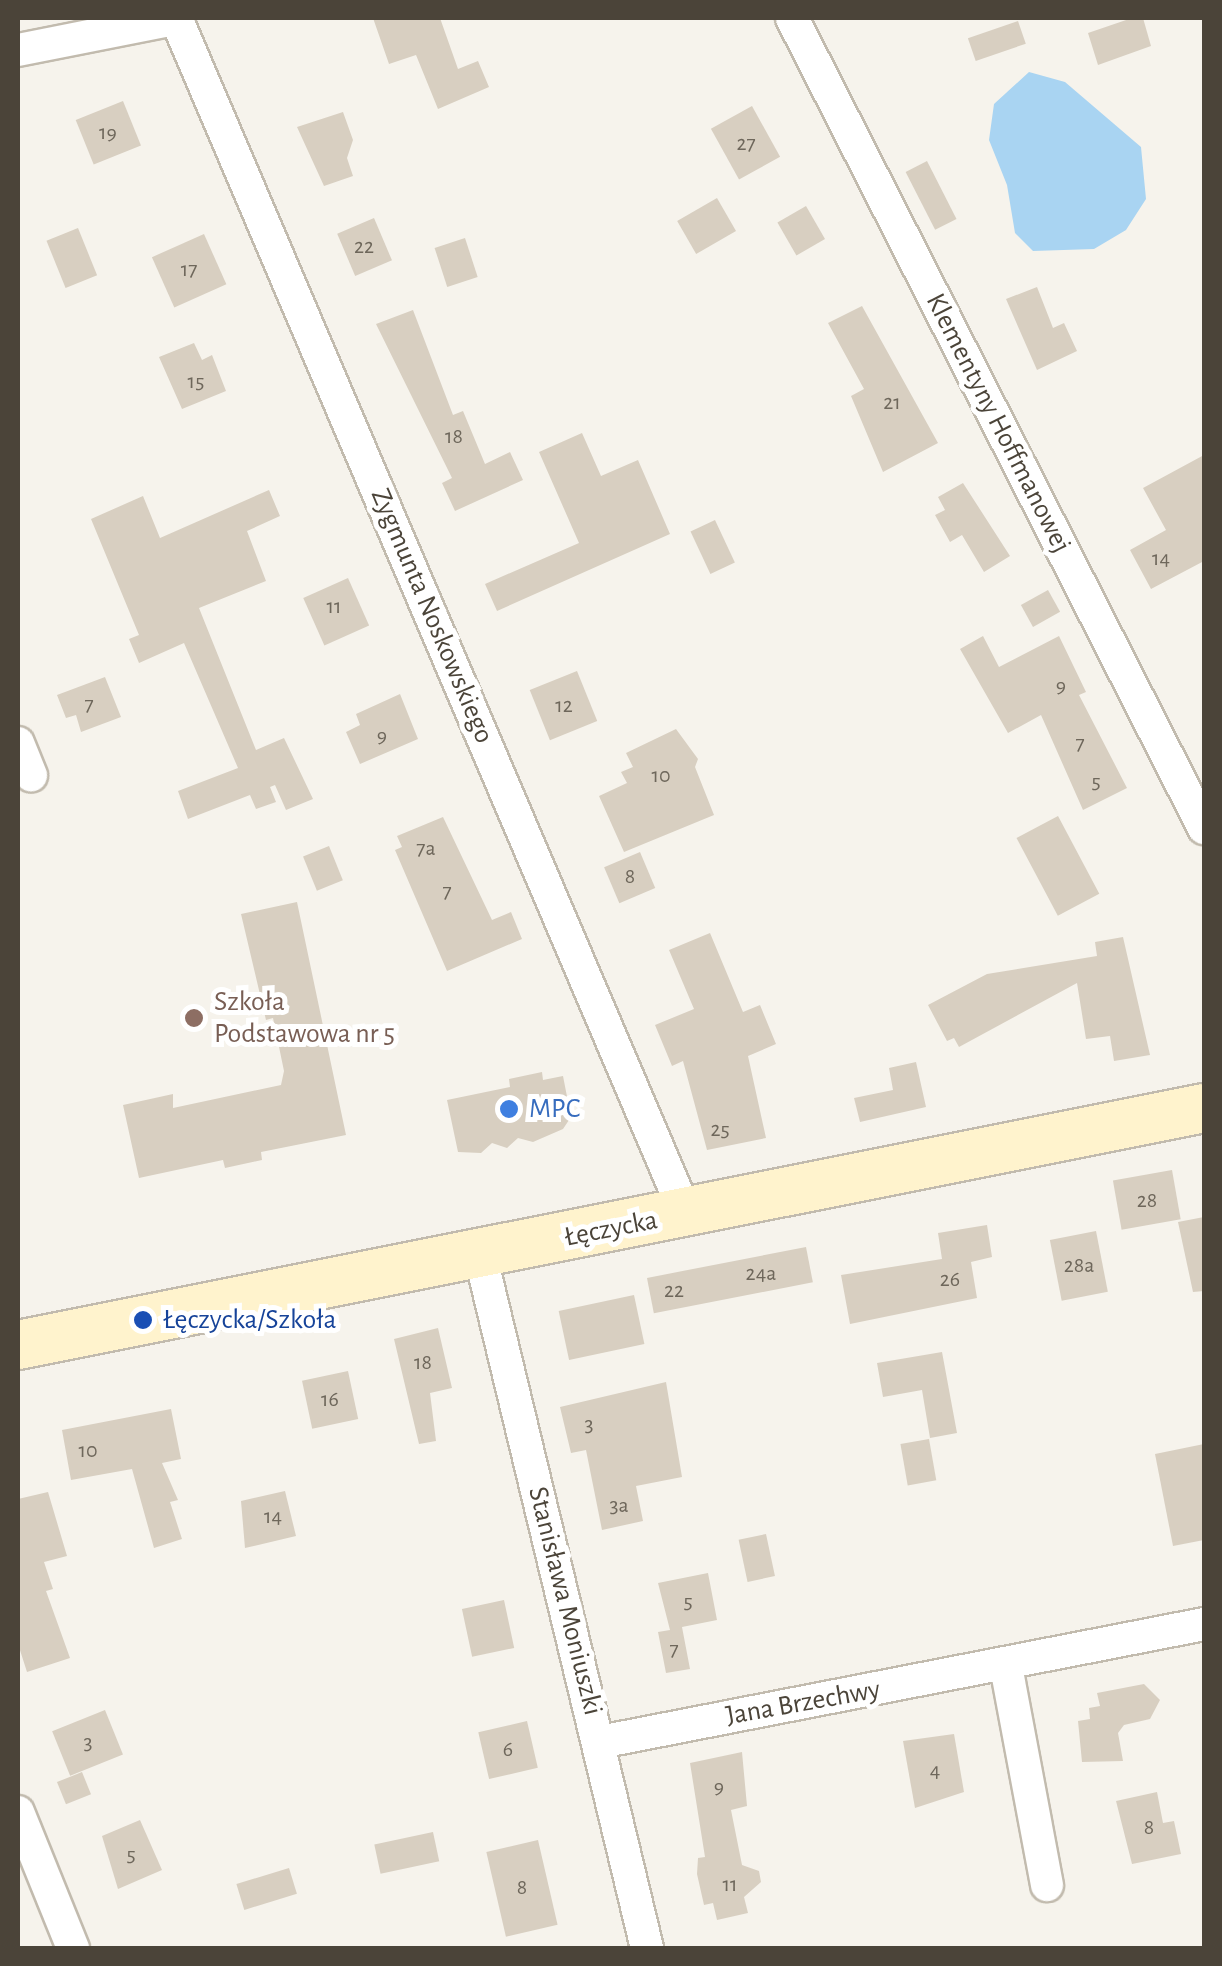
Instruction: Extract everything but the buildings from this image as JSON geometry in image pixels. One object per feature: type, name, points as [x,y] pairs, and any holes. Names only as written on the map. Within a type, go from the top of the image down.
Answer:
[{"type":"street","points":[[18,50],[177,18]]},
{"type":"street","name":"Zygmunta Noskowskiego","points":[[177,18],[686,1214]]},
{"type":"street","name":"Klementyny Hoffmanowej","points":[[792,18],[1204,828]]},
{"type":"street","points":[[18,743],[31,776]]},
{"type":"street","name":"Łęczycka","points":[[18,1345],[1204,1108]]},
{"type":"street","name":"Stanisława Moniuszki","points":[[480,1254],[600,1742],[646,1948]]},
{"type":"street","name":"Jana Brzechwy","points":[[600,1742],[1006,1666],[1204,1624]]},
{"type":"street","points":[[1006,1666],[1047,1885]]},
{"type":"street","points":[[18,1812],[73,1948]]},
{"type":"water","points":[[1029,72],[1065,82],[1141,147],[1146,199],[1126,230],[1094,249],[1033,251],[1015,233],[1007,185],[989,140],[994,104]]},
{"type":"place","name":"Szkoła Podstawowa nr 5","points":[[194,1018]]},
{"type":"place","name":"MPC","points":[[509,1109]]},
{"type":"place","name":"Łęczycka/Szkoła","points":[[143,1320]]}]
